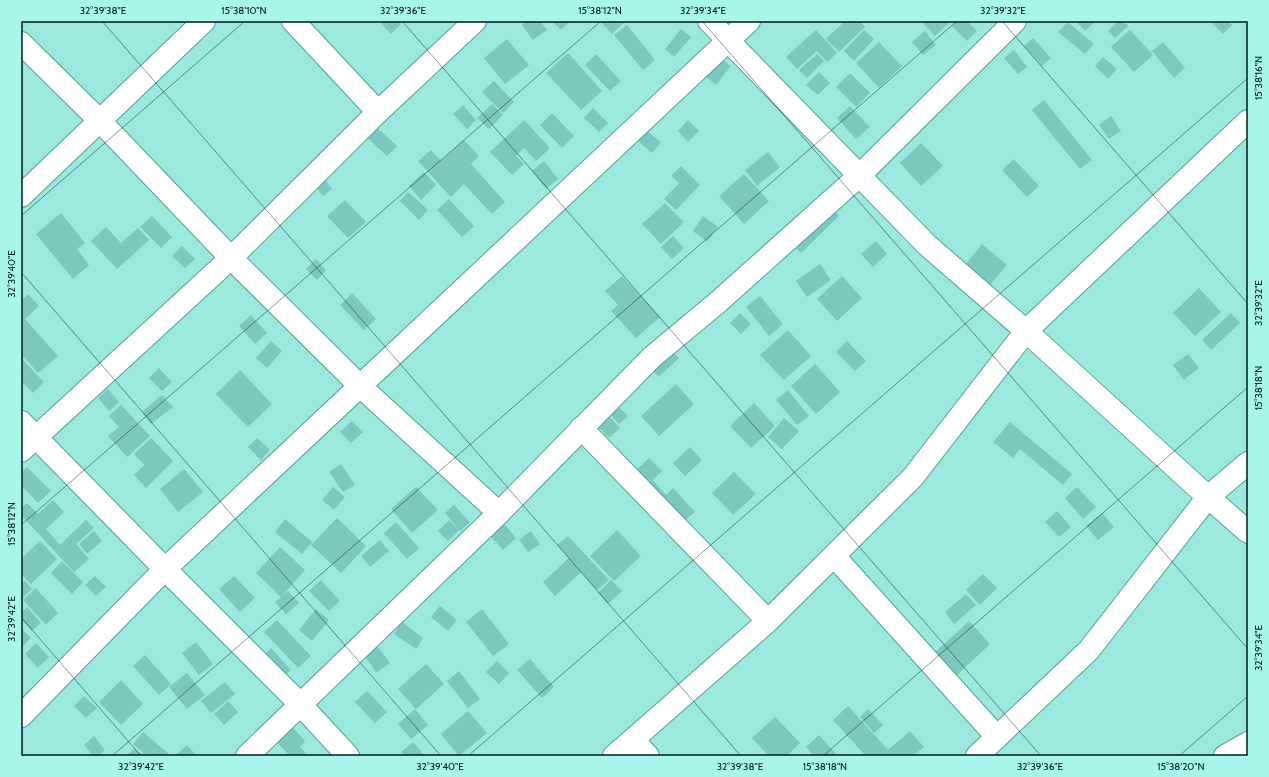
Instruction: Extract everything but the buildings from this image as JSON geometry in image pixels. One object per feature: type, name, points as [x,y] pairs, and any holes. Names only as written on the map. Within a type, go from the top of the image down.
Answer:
[{"type":"street","points":[[21,196],[204,21]]},
{"type":"street","points":[[293,21],[378,112]]},
{"type":"street","points":[[348,756],[300,704],[165,569],[26,436],[231,258],[378,112],[476,21]]},
{"type":"street","points":[[709,21],[927,244],[1026,331],[1248,532]]},
{"type":"street","points":[[21,716],[165,569],[749,21]]},
{"type":"street","points":[[247,756],[499,513],[652,356],[717,303],[860,175],[1015,21]]},
{"type":"street","points":[[21,43],[100,121],[231,258],[360,386],[499,513]]},
{"type":"street","points":[[614,756],[768,621],[913,477],[1026,331],[1248,121]]},
{"type":"street","points":[[581,428],[768,621]]},
{"type":"street","points":[[977,756],[1089,650],[1208,497],[1248,463]]},
{"type":"street","points":[[834,556],[997,737]]},
{"type":"street","points":[[633,740],[648,756]]},
{"type":"street","points":[[1225,756],[1248,743]]}]
